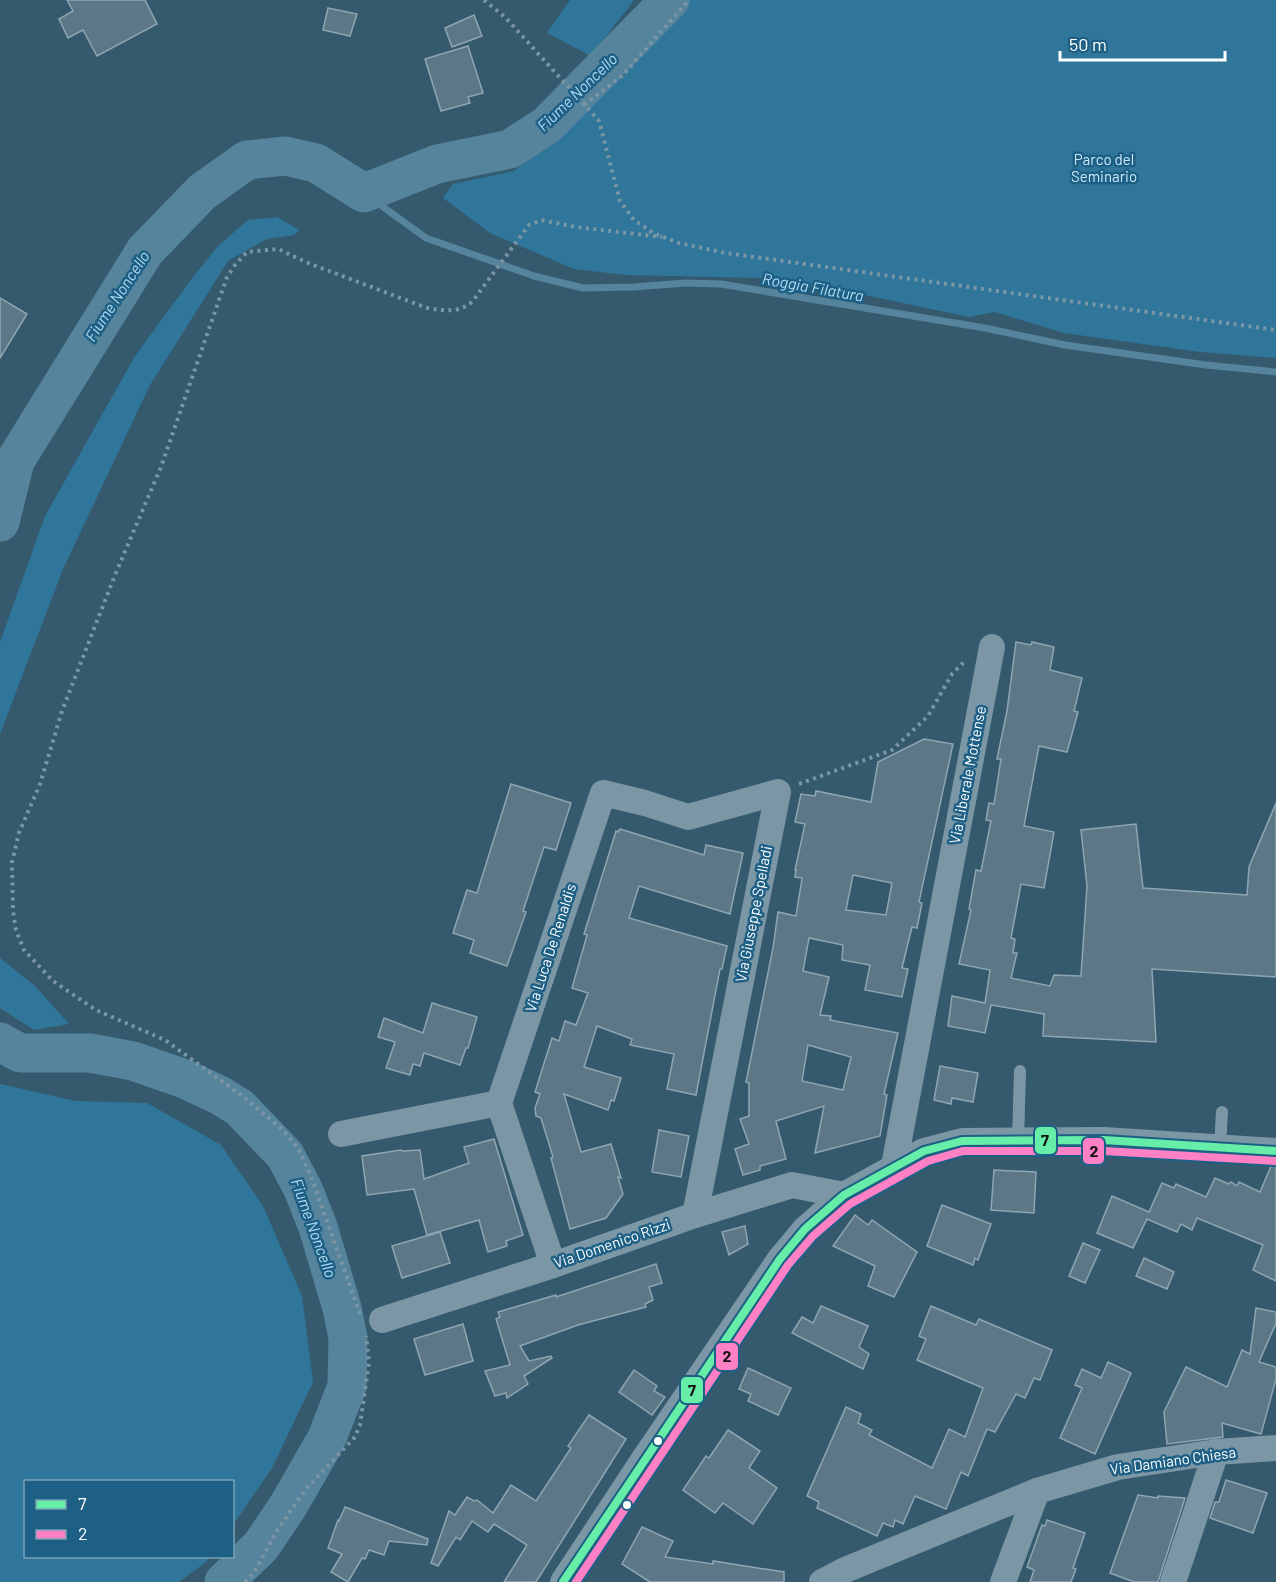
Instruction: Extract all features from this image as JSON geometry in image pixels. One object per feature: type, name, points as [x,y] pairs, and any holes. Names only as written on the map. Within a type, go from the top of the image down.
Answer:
[{"type":"street","name":"Via Liberale Mottense","points":[[894,1166],[992,647]]},
{"type":"street","name":"Via Luca De Renaldis","points":[[499,1103],[603,793],[688,817],[778,792]]},
{"type":"street","name":"Via Giuseppe Spelladi","points":[[695,1215],[778,792]]},
{"type":"street","points":[[341,1134],[499,1103],[553,1265]]},
{"type":"street","points":[[563,1582],[780,1259],[804,1229],[844,1195],[924,1151],[962,1141],[1104,1140],[1276,1150]]},
{"type":"street","name":"Via Domenico Rizzi","points":[[370,1324],[553,1265],[695,1215],[792,1185],[844,1195]]},
{"type":"street","name":"Via Damiano Chiesa","points":[[822,1582],[845,1570],[1037,1491],[1118,1467],[1216,1452],[1276,1448]]},
{"type":"street","points":[[1173,1582],[1216,1452]]},
{"type":"street","points":[[1003,1582],[1037,1491]]},
{"type":"lane","points":[[1018,1141],[1020,1071]]},
{"type":"lane","points":[[1220,1147],[1222,1112]]},
{"type":"path","points":[[484,0],[506,18],[599,121],[620,201],[634,220],[662,237],[726,253],[1276,330]]},
{"type":"path","points":[[584,105],[622,76],[689,0]]},
{"type":"path","points":[[245,1582],[254,1573],[276,1532],[306,1490],[355,1437],[360,1425],[369,1362],[370,1324],[312,1179],[298,1148],[282,1129],[241,1095],[165,1040],[117,1020],[79,1000],[53,981],[24,950],[16,930],[13,902],[12,862],[19,833],[40,784],[62,711],[115,575],[161,467],[189,392],[227,277],[247,252],[278,249],[308,263],[427,308],[444,311],[462,310],[472,302],[529,225],[541,220],[576,227],[662,237]]},
{"type":"path","points":[[778,792],[892,750],[928,716],[952,674],[971,656],[992,647]]},
{"type":"green space","points":[[570,0],[634,0],[591,56],[547,33]]},
{"type":"green space","name":"Parco del Seminario","points":[[689,0],[1276,0],[1276,358],[1200,352],[1064,333],[995,312],[969,317],[846,291],[759,278],[626,275],[574,269],[490,233],[443,198],[453,184],[514,171],[622,76]]},
{"type":"green space","points":[[277,217],[299,230],[294,235],[267,239],[228,261],[150,385],[63,569],[0,734],[0,642],[45,516],[135,356],[190,281],[218,246],[248,220]]},
{"type":"green space","points":[[0,958],[35,986],[69,1024],[34,1030],[0,1008]]},
{"type":"green space","points":[[0,1084],[76,1101],[147,1103],[221,1145],[263,1206],[302,1296],[313,1382],[272,1468],[234,1524],[234,1480],[24,1480],[24,1558],[209,1558],[179,1582],[0,1582]]},
{"type":"building","points":[[67,0],[145,0],[157,24],[97,56],[83,30],[68,38],[59,19],[73,11]]},
{"type":"building","points":[[328,8],[357,14],[350,36],[323,30]]},
{"type":"building","points":[[474,15],[482,36],[452,47],[445,28]]},
{"type":"building","points":[[468,46],[483,93],[468,97],[470,103],[441,111],[425,59]]},
{"type":"building","points":[[0,298],[27,314],[0,358]]},
{"type":"building","points":[[1016,642],[1031,645],[1032,642],[1054,647],[1050,670],[1082,678],[1074,711],[1078,712],[1067,752],[1039,746],[1024,826],[1054,832],[1044,888],[1021,884],[1011,938],[1015,939],[1013,953],[1017,953],[1011,978],[1050,986],[1054,975],[1081,976],[1087,886],[1081,830],[1136,824],[1143,888],[1247,895],[1249,867],[1276,803],[1276,977],[1152,969],[1156,1042],[1043,1036],[1044,1014],[991,1005],[985,1033],[948,1026],[952,996],[985,1003],[990,970],[959,964],[971,910],[969,909],[976,870],[981,871],[991,821],[986,820],[989,803],[994,804],[1001,759],[997,759],[1007,711]]},
{"type":"building","points":[[924,739],[953,744],[919,902],[922,903],[917,928],[912,927],[902,968],[908,969],[902,997],[865,990],[870,965],[842,960],[843,945],[809,938],[803,971],[829,977],[820,1015],[831,1016],[830,1020],[898,1033],[884,1094],[887,1095],[880,1136],[815,1153],[824,1106],[776,1121],[786,1159],[760,1166],[760,1170],[743,1175],[735,1149],[749,1144],[740,1119],[749,1116],[749,1083],[746,1082],[778,912],[796,916],[802,878],[795,877],[805,824],[795,822],[801,794],[815,796],[816,791],[871,802],[878,762]],"holes":[[[853,875],[892,883],[886,915],[846,910]],[[808,1045],[851,1057],[843,1090],[802,1081]]]},
{"type":"building","points":[[511,784],[571,803],[556,850],[544,847],[523,911],[526,912],[507,966],[470,953],[474,940],[453,933],[467,890],[477,893]]},
{"type":"building","points":[[620,829],[704,855],[706,845],[743,853],[730,914],[639,886],[629,918],[727,946],[722,969],[720,969],[696,1095],[667,1089],[674,1054],[630,1045],[632,1039],[597,1026],[584,1067],[621,1078],[614,1101],[611,1100],[608,1110],[564,1094],[581,1152],[611,1144],[623,1194],[606,1218],[570,1229],[551,1158],[553,1157],[541,1118],[536,1116],[535,1108],[540,1094],[535,1092],[552,1038],[559,1041],[565,1021],[576,1025],[588,993],[572,988],[587,935],[584,934],[616,831]]},
{"type":"building","points":[[432,1003],[477,1017],[468,1048],[466,1048],[460,1065],[424,1053],[420,1066],[413,1064],[410,1075],[386,1068],[395,1042],[378,1037],[384,1018],[423,1033]]},
{"type":"building","points":[[940,1066],[978,1073],[973,1102],[952,1098],[951,1104],[934,1100]]},
{"type":"building","points":[[659,1130],[689,1136],[681,1177],[652,1172]]},
{"type":"building","points":[[494,1139],[523,1235],[506,1241],[507,1246],[488,1252],[479,1220],[427,1235],[414,1189],[367,1195],[362,1156],[401,1150],[420,1150],[424,1179],[469,1163],[464,1147]]},
{"type":"building","points":[[1271,1166],[1276,1166],[1276,1281],[1253,1270],[1263,1245],[1197,1218],[1192,1230],[1181,1224],[1177,1232],[1147,1219],[1133,1248],[1097,1233],[1112,1196],[1149,1212],[1162,1183],[1174,1188],[1176,1184],[1206,1197],[1215,1178],[1237,1186],[1239,1182],[1260,1192]]},
{"type":"building","points":[[994,1170],[1036,1172],[1034,1213],[991,1210]]},
{"type":"building","points":[[942,1205],[991,1224],[978,1260],[975,1258],[973,1265],[927,1246]]},
{"type":"building","points":[[855,1215],[868,1225],[872,1220],[917,1252],[894,1297],[868,1286],[875,1266],[833,1246]]},
{"type":"building","points":[[745,1226],[748,1244],[729,1255],[722,1232]]},
{"type":"building","points":[[440,1232],[450,1263],[402,1278],[392,1246]]},
{"type":"building","points":[[1083,1243],[1100,1250],[1085,1283],[1069,1276]]},
{"type":"building","points":[[1144,1258],[1174,1272],[1167,1289],[1136,1276]]},
{"type":"building","points":[[656,1264],[662,1283],[649,1287],[653,1300],[645,1304],[646,1307],[578,1325],[520,1346],[529,1361],[551,1356],[552,1358],[524,1376],[528,1384],[507,1398],[506,1393],[495,1396],[485,1371],[510,1365],[496,1319],[500,1317],[498,1312],[556,1295],[556,1297]]},
{"type":"building","points":[[821,1306],[868,1326],[859,1347],[869,1354],[863,1369],[792,1333],[802,1317],[813,1323]]},
{"type":"building","points":[[931,1306],[976,1325],[979,1319],[1052,1350],[1040,1380],[1034,1378],[1025,1398],[1016,1394],[995,1432],[987,1429],[968,1476],[961,1472],[946,1509],[915,1496],[903,1524],[895,1520],[893,1527],[883,1523],[877,1536],[817,1508],[819,1502],[807,1496],[846,1407],[861,1414],[858,1423],[872,1430],[869,1435],[932,1468],[949,1429],[965,1437],[983,1388],[917,1360],[926,1339],[919,1336]]},
{"type":"building","points":[[1256,1308],[1276,1312],[1276,1323],[1259,1362],[1276,1367],[1276,1379],[1261,1434],[1222,1423],[1223,1437],[1167,1444],[1164,1412],[1186,1367],[1227,1387],[1242,1350],[1250,1354]]},
{"type":"building","points":[[463,1324],[473,1361],[425,1375],[414,1339]]},
{"type":"building","points":[[1108,1362],[1131,1373],[1095,1454],[1060,1438],[1082,1388],[1075,1385],[1082,1369],[1101,1378]]},
{"type":"building","points":[[748,1368],[791,1388],[778,1415],[748,1401],[751,1394],[739,1389]]},
{"type":"building","points":[[634,1370],[657,1386],[654,1391],[665,1397],[652,1415],[619,1392]]},
{"type":"building","points":[[589,1415],[626,1439],[536,1582],[504,1582],[527,1545],[494,1524],[488,1532],[472,1521],[460,1540],[456,1537],[438,1566],[431,1563],[449,1511],[455,1515],[467,1497],[474,1501],[477,1500],[493,1513],[511,1485],[536,1501],[571,1448],[568,1446]]},
{"type":"building","points":[[728,1430],[760,1451],[749,1468],[777,1488],[753,1524],[723,1503],[715,1513],[683,1490],[706,1456],[709,1458]]},
{"type":"building","points":[[1226,1480],[1267,1493],[1253,1533],[1210,1518],[1215,1502],[1219,1502]]},
{"type":"building","points":[[1138,1495],[1185,1498],[1158,1582],[1134,1582],[1110,1573]]},
{"type":"building","points":[[345,1507],[428,1539],[427,1545],[389,1541],[384,1555],[369,1550],[348,1582],[331,1572],[342,1554],[328,1548]]},
{"type":"building","points":[[1047,1520],[1085,1533],[1073,1568],[1076,1569],[1071,1582],[1030,1582],[1034,1570],[1027,1567],[1042,1525],[1045,1526]]},
{"type":"building","points":[[642,1527],[673,1541],[665,1557],[713,1564],[713,1561],[784,1572],[784,1582],[650,1582],[622,1564]]},
{"type":"waterway","name":"Fiume Noncello","points":[[0,522],[15,461],[145,251],[202,192],[247,160],[285,156],[316,163],[364,193],[437,164],[510,149],[547,125],[670,0]]},
{"type":"waterway","name":"Roggia Filatura","points":[[364,193],[426,238],[534,276],[583,288],[686,283],[721,284],[985,328],[1065,345],[1206,365],[1276,372]]},
{"type":"waterway","name":"Fiume Noncello","points":[[0,1042],[20,1053],[90,1053],[133,1061],[185,1079],[221,1096],[240,1108],[285,1155],[303,1189],[318,1227],[342,1308],[348,1338],[347,1386],[327,1438],[288,1506],[261,1546],[224,1582]]},
{"type":"transit line","name":"7","points":[[563,1582],[780,1259],[805,1229],[844,1195],[924,1151],[962,1141],[1104,1140],[1276,1151]]},
{"type":"transit line","name":"2","points":[[576,1582],[788,1265],[813,1236],[850,1204],[928,1161],[963,1151],[1104,1151],[1275,1161]]}]
